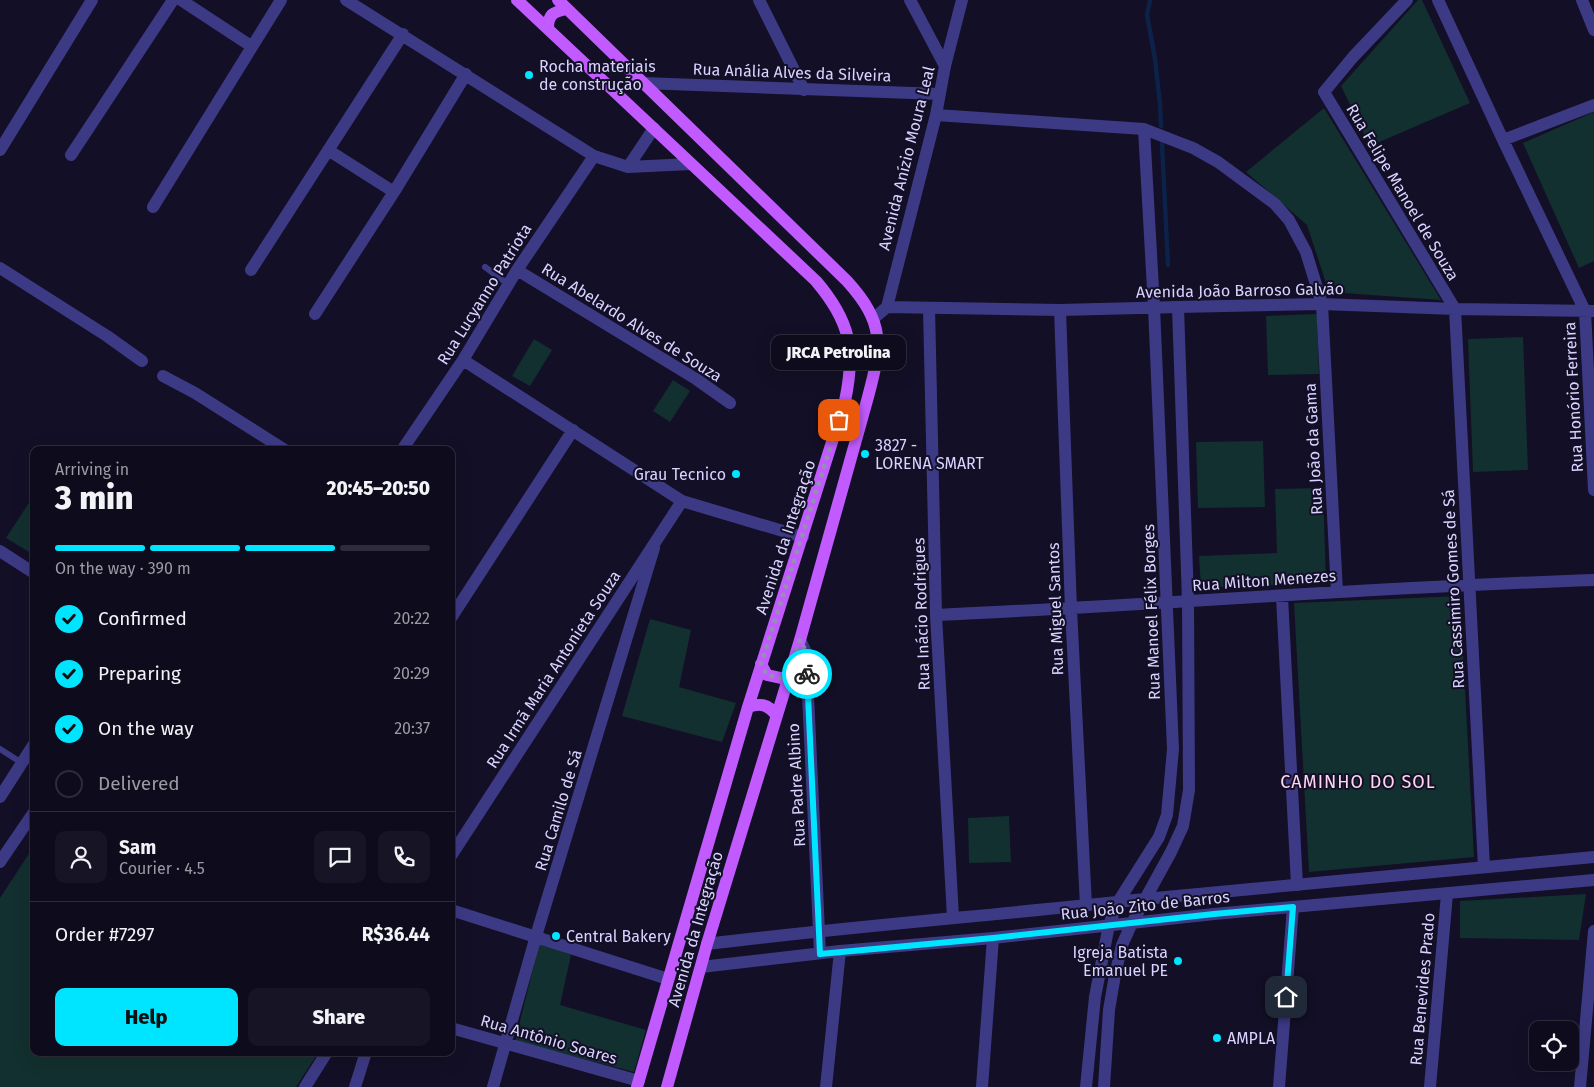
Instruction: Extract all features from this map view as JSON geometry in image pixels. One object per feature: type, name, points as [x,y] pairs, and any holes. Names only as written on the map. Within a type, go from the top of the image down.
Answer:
[{"type":"main road","name":"Avenida da Integração","points":[[517,0],[816,281],[839,311],[850,348],[850,371],[844,401],[803,537],[748,707],[638,1084]]},
{"type":"main road","name":"Avenida da Integração","points":[[562,4],[848,281],[858,293],[873,319],[879,346],[877,364],[800,640],[707,944],[667,1087]]},
{"type":"main road","points":[[548,29],[548,21],[562,4]]},
{"type":"main road","points":[[761,664],[767,675],[781,678],[788,676]]},
{"type":"main road","points":[[748,707],[762,705],[772,710],[776,715]]},
{"type":"street","points":[[0,150],[92,0]]},
{"type":"street","points":[[71,155],[173,0]]},
{"type":"street","points":[[181,0],[251,46]]},
{"type":"street","points":[[153,207],[281,0]]},
{"type":"street","points":[[346,0],[403,34],[594,156],[628,167],[691,164]]},
{"type":"street","points":[[759,0],[804,90]]},
{"type":"street","points":[[910,0],[946,66]]},
{"type":"street","name":"Avenida Anízio Moura Leal","points":[[887,307],[936,114],[962,0]]},
{"type":"street","name":"Rua Felipe Manoel de Souza","points":[[1407,0],[1353,57],[1324,92],[1456,309]]},
{"type":"street","name":"Rua Honório Ferreira","points":[[1438,0],[1502,140],[1589,311],[1594,490]]},
{"type":"street","points":[[1582,0],[1594,30]]},
{"type":"street","points":[[251,270],[403,34]]},
{"type":"street","points":[[315,314],[394,192],[466,74]]},
{"type":"street","name":"Rua Anália Alves da Silveira","points":[[643,83],[940,94]]},
{"type":"street","points":[[1502,140],[1594,105]]},
{"type":"street","points":[[936,114],[1144,130],[1193,148],[1218,162],[1275,204],[1289,220],[1302,244],[1322,304]]},
{"type":"street","points":[[628,167],[654,128]]},
{"type":"street","name":"Rua Manoel Félix Borges","points":[[1086,1087],[1095,997],[1109,925],[1118,902],[1159,837],[1167,815],[1173,749],[1154,307],[1144,130]]},
{"type":"street","points":[[328,150],[394,192]]},
{"type":"street","name":"Rua Lucyanno Patriota","points":[[405,446],[463,360],[517,270],[594,156]]},
{"type":"street","points":[[0,268],[107,336],[142,361]]},
{"type":"street","name":"Rua Abelardo Alves de Souza","points":[[517,270],[696,379],[730,403]]},
{"type":"street","name":"Avenida João Barroso Galvão","points":[[887,307],[1060,310],[1322,304],[1589,311]]},
{"type":"street","name":"Rua João da Gama","points":[[1322,304],[1337,592]]},
{"type":"street","points":[[873,319],[887,307]]},
{"type":"street","points":[[1104,1087],[1110,1010],[1122,945],[1171,852],[1182,826],[1189,790],[1188,602],[1178,307]]},
{"type":"street","name":"Rua Inácio Rodrigues","points":[[929,308],[936,615],[953,918]]},
{"type":"street","name":"Rua Cassimiro Gomes de Sá","points":[[1456,309],[1468,584],[1484,867]]},
{"type":"street","name":"Rua Miguel Santos","points":[[1060,310],[1071,609],[1086,906]]},
{"type":"street","points":[[463,360],[682,501],[803,537]]},
{"type":"street","points":[[163,376],[195,393],[280,446]]},
{"type":"street","points":[[455,612],[573,430]]},
{"type":"street","name":"Rua Irmã Maria Antonieta Souza","points":[[456,838],[682,501]]},
{"type":"street","name":"Rua Camilo de Sá","points":[[493,1087],[536,936],[656,542]]},
{"type":"street","points":[[0,551],[30,570]]},
{"type":"street","name":"Rua Milton Menezes","points":[[936,615],[1071,609],[1468,584],[1594,580]]},
{"type":"street","points":[[1282,596],[1297,885]]},
{"type":"street","name":"Rua Padre Albino","points":[[800,640],[806,652],[820,954]]},
{"type":"street","points":[[0,797],[30,750]]},
{"type":"street","points":[[0,862],[30,818]]},
{"type":"street","name":"Rua João Zito de Barros","points":[[707,944],[1145,899],[1594,857]]},
{"type":"street","points":[[1576,859],[1579,882]]},
{"type":"street","name":"Rua João Zito de Barros","points":[[701,966],[1293,907],[1594,880]]},
{"type":"street","name":"Rua Benevides Prado","points":[[1430,1087],[1447,894]]},
{"type":"street","points":[[1279,1087],[1293,907]]},
{"type":"street","points":[[455,911],[668,979]]},
{"type":"street","points":[[1580,1087],[1594,931]]},
{"type":"street","points":[[982,1087],[993,938]]},
{"type":"street","points":[[826,1087],[840,951]]},
{"type":"street","name":"Rua Antônio Soares","points":[[455,1029],[638,1084]]},
{"type":"street","points":[[305,1087],[324,1056]]},
{"type":"street","points":[[355,1087],[365,1056]]},
{"type":"lane","points":[[486,267],[508,284]]},
{"type":"lane","points":[[0,749],[22,763]]},
{"type":"green space","points":[[1418,0],[1422,0],[1470,103],[1370,146],[1341,86]]},
{"type":"green space","points":[[1324,108],[1441,300],[1329,292],[1307,225],[1246,172]]},
{"type":"green space","points":[[1594,112],[1594,261],[1579,268],[1523,143]]},
{"type":"green space","points":[[1317,314],[1319,374],[1268,375],[1266,316]]},
{"type":"green space","points":[[1523,337],[1528,470],[1473,472],[1468,339]]},
{"type":"green space","points":[[534,339],[552,350],[530,386],[512,376]]},
{"type":"green space","points":[[673,380],[690,391],[670,422],[653,411]]},
{"type":"green space","points":[[1263,441],[1265,507],[1198,508],[1196,442]]},
{"type":"green space","points":[[1323,488],[1326,583],[1201,588],[1199,556],[1277,553],[1275,489]]},
{"type":"green space","points":[[30,501],[30,553],[6,538]]},
{"type":"green space","points":[[1460,596],[1474,857],[1309,872],[1294,603]]},
{"type":"green space","points":[[650,619],[691,630],[679,687],[736,703],[722,742],[622,716]]},
{"type":"green space","points":[[1009,816],[1011,862],[969,863],[968,818]]},
{"type":"green space","points":[[30,852],[30,1056],[316,1056],[296,1087],[0,1087],[0,898]]},
{"type":"green space","points":[[1586,894],[1579,940],[1460,938],[1460,901]]},
{"type":"green space","points":[[540,941],[571,955],[560,1005],[646,1030],[634,1072],[515,1041]]},
{"type":"waterway","points":[[1150,0],[1147,15],[1155,59],[1161,126]]},
{"type":"waterway","points":[[1162,144],[1168,265]]},
{"type":"way so far","points":[[807,674],[806,652],[800,640],[788,676],[781,678],[767,675],[761,664],[839,420]]},
{"type":"place","name":"Rocha materiais de construção","points":[[529,75]]},
{"type":"place","name":"JRCA Petrolina","points":[[839,420]]},
{"type":"place","name":"3827 - LORENA SMART","points":[[865,454]]},
{"type":"place","name":"Grau Tecnico","points":[[736,474]]},
{"type":"place","name":"Central Bakery","points":[[556,936]]},
{"type":"place","name":"Igreja Batista Emanuel PE","points":[[1178,961]]},
{"type":"place","name":"AMPLA","points":[[1217,1038]]},
{"type":"district","name":"CAMINHO DO SOL","points":[[1358,782]]},
{"type":"route","points":[[807,674],[820,954],[1293,907],[1286,997]]}]
